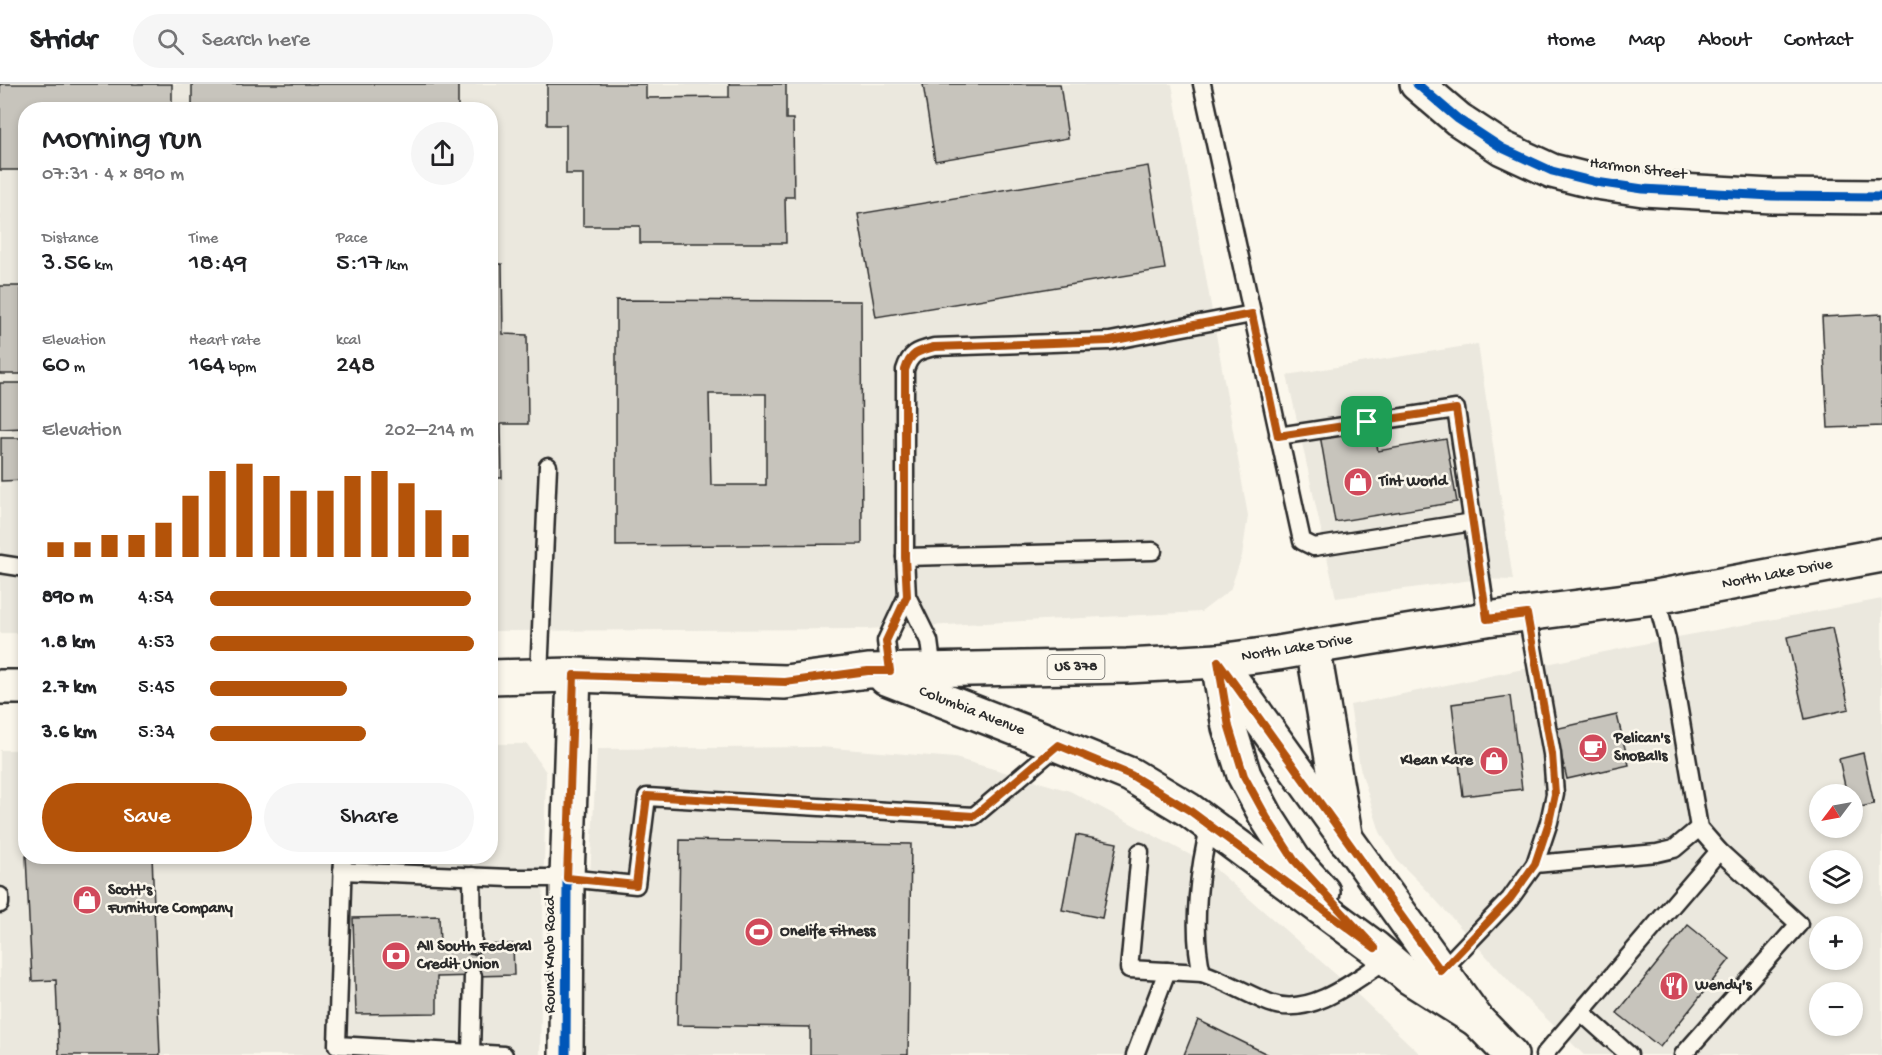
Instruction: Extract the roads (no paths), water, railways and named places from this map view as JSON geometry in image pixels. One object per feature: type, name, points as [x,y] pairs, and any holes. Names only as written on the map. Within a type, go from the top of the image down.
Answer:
[{"type":"main road","name":"Harmon Street","points":[[1417,84],[1458,119],[1502,148],[1552,171],[1596,182],[1643,189],[1760,196],[1882,197]]},
{"type":"main road","name":"North Lake Drive","points":[[498,677],[574,675],[785,682],[879,671],[1127,666],[1218,661],[1487,619],[1656,597],[1882,555]]},
{"type":"main road","points":[[1313,647],[1346,840]]},
{"type":"main road","name":"Columbia Avenue","points":[[1218,661],[1477,1020],[1511,1055]]},
{"type":"main road","name":"Columbia Avenue","points":[[1218,661],[1229,727],[1244,776],[1267,818],[1294,860],[1381,954]]},
{"type":"main road","name":"Columbia Avenue","points":[[879,671],[1131,775],[1189,810],[1409,977],[1477,1020]]},
{"type":"main road","name":"Round Knob Road","points":[[566,1055],[567,878],[574,675]]},
{"type":"main road","points":[[0,687],[18,687]]},
{"type":"lane","points":[[1202,84],[1302,541],[1314,547],[1473,522]]},
{"type":"lane","points":[[933,671],[929,641],[907,596],[905,370],[908,359],[920,351],[934,347],[1110,341],[1252,314]]},
{"type":"lane","points":[[1278,436],[1456,409],[1487,619]]},
{"type":"lane","points":[[539,676],[548,466]]},
{"type":"lane","points":[[905,557],[1153,551]]},
{"type":"lane","points":[[0,564],[18,567]]},
{"type":"lane","points":[[879,671],[886,641],[907,596]]},
{"type":"lane","points":[[1656,597],[1667,639],[1699,828],[1719,851],[1799,924],[1683,1055]]},
{"type":"lane","points":[[1441,971],[1510,899],[1535,864],[1549,822],[1555,794],[1552,754],[1527,614]]},
{"type":"lane","points":[[504,1055],[337,1046],[342,864],[472,876],[567,878],[636,885],[647,796],[974,816],[1058,745]]},
{"type":"lane","points":[[1202,972],[1197,954],[1197,942],[1200,888],[1210,825]]},
{"type":"lane","points":[[1535,864],[1657,853],[1674,849],[1699,828]]},
{"type":"lane","points":[[1544,1055],[1719,851]]},
{"type":"lane","points":[[1140,852],[1130,969],[1202,972],[1255,996],[1282,1006],[1294,1007],[1315,1002],[1333,993],[1381,954]]},
{"type":"lane","points":[[472,876],[473,945]]},
{"type":"lane","points":[[0,896],[0,904]]},
{"type":"lane","points":[[1135,1055],[1167,971]]},
{"type":"lane","points":[[471,1053],[473,976]]},
{"type":"lane","points":[[1581,1012],[1629,1055]]},
{"type":"place","name":"Tint World","points":[[1358,482]]},
{"type":"place","name":"Pelican's SnoBalls","points":[[1593,748]]},
{"type":"place","name":"Klean Kare","points":[[1494,761]]},
{"type":"place","name":"Scott's Furniture Company","points":[[87,900]]},
{"type":"place","name":"Onelife Fitness","points":[[759,932]]},
{"type":"place","name":"All South Federal Credit Union","points":[[396,956]]},
{"type":"place","name":"Wendy's","points":[[1674,986]]}]
